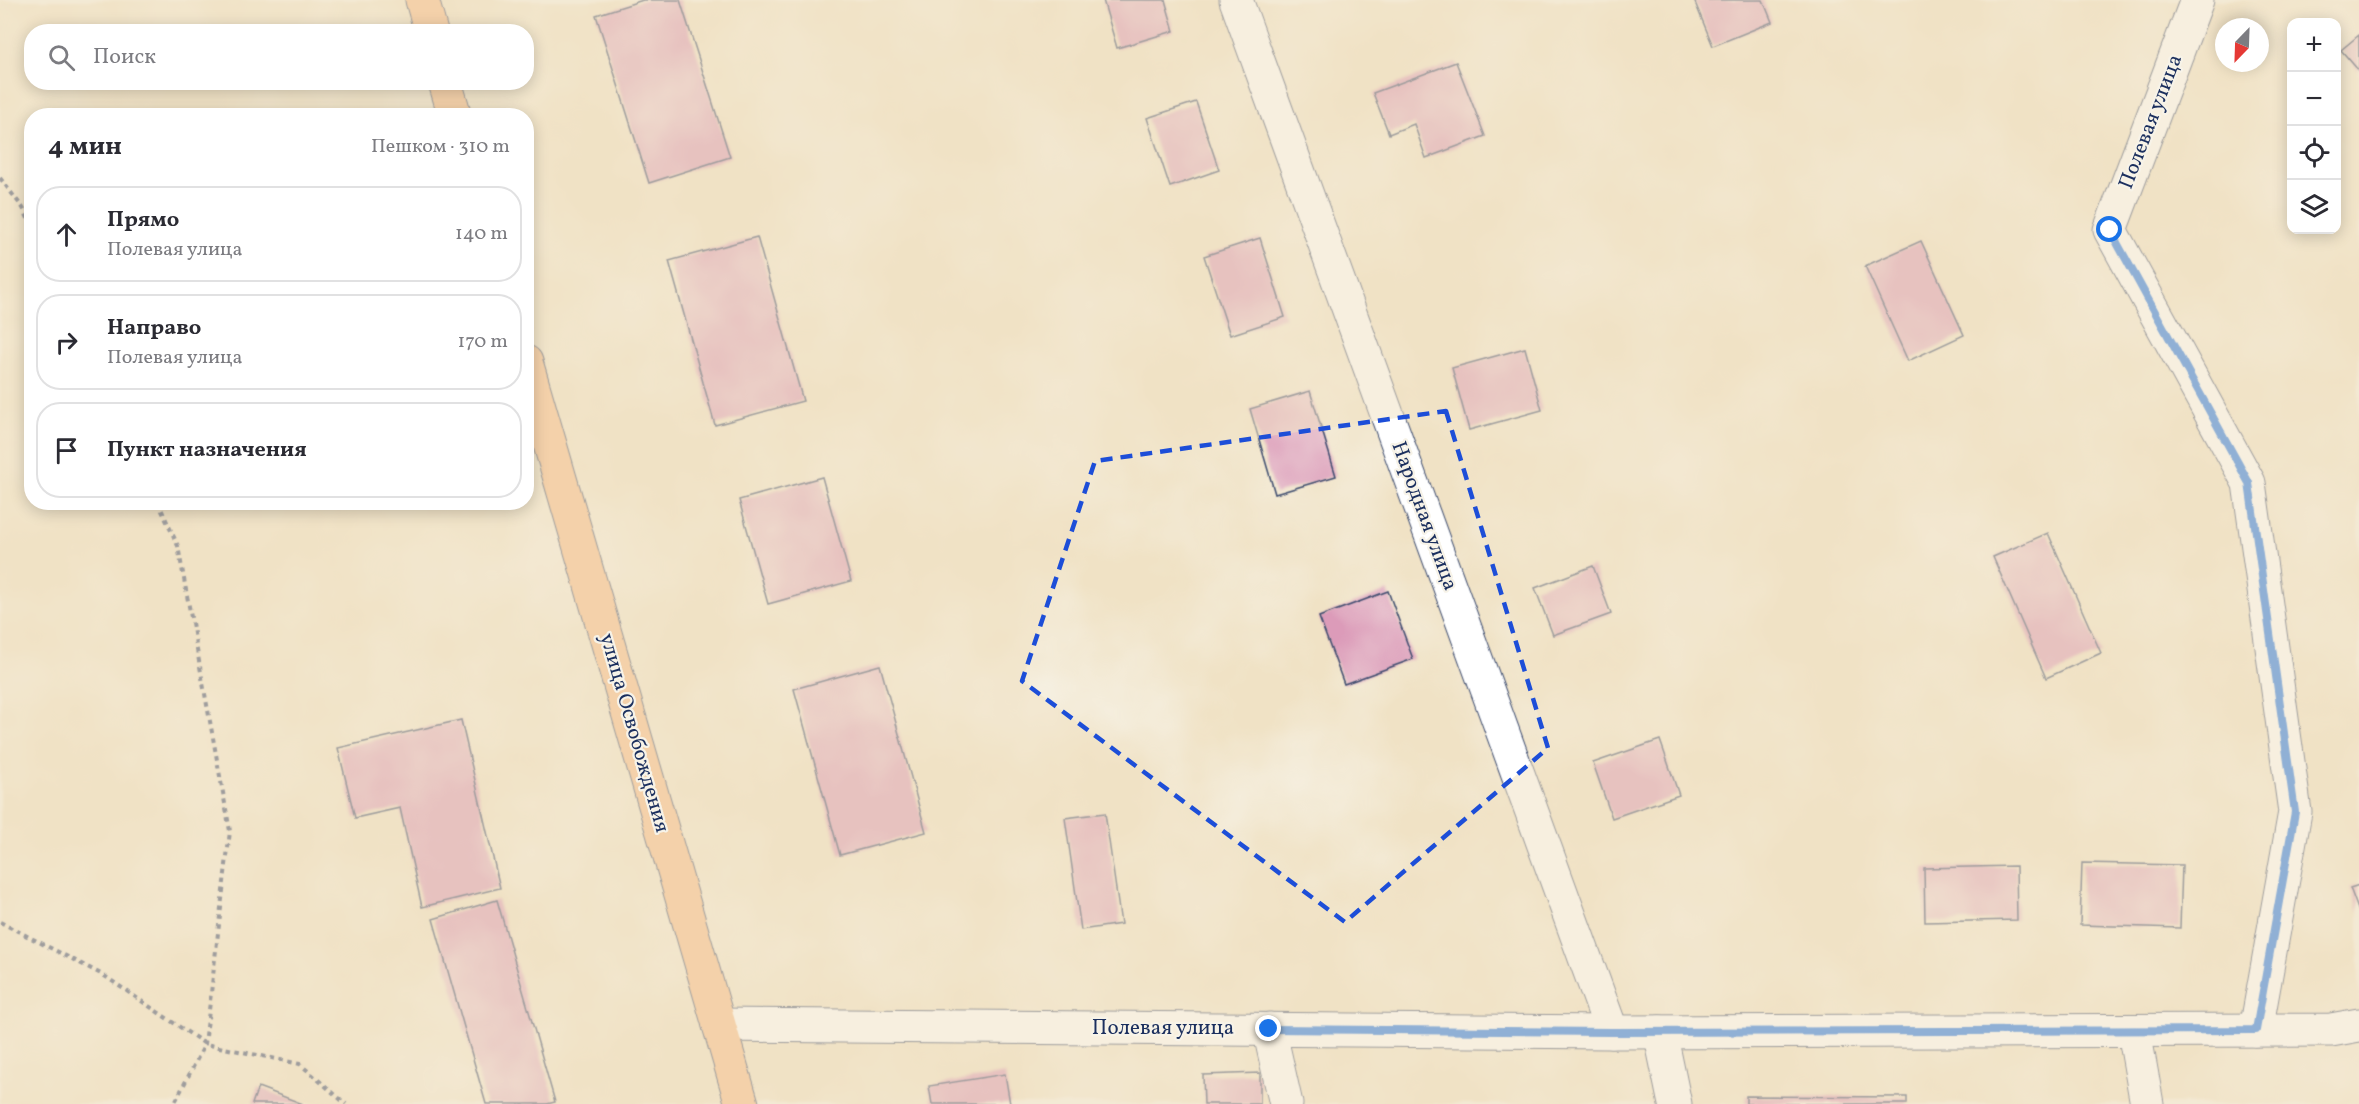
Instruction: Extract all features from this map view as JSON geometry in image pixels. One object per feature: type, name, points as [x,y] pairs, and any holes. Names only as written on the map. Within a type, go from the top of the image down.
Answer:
[{"type":"main road","points":[[422,0],[429,24]]},
{"type":"main road","points":[[448,90],[453,108]]},
{"type":"main road","name":"улица Освобождения","points":[[534,389],[742,1104]]},
{"type":"street","name":"Народная улица","points":[[1236,0],[1612,1032]]},
{"type":"street","name":"Полевая улица","points":[[2197,0],[2110,230],[2249,483],[2295,812],[2256,1030]]},
{"type":"street","name":"Полевая улица","points":[[719,1024],[1612,1032],[2331,1030],[2359,1025]]},
{"type":"street","points":[[1269,1029],[1286,1104]]},
{"type":"street","points":[[2134,1031],[2147,1104]]},
{"type":"street","points":[[1660,1032],[1675,1104]]},
{"type":"path","points":[[0,178],[24,210]]},
{"type":"path","points":[[162,510],[178,546],[230,831],[205,1044],[174,1104]]},
{"type":"path","points":[[0,922],[103,975],[205,1044],[300,1064],[346,1104]]},
{"type":"highlighted area","points":[[1446,411],[1548,748],[1345,922],[1022,681],[1095,461]]},
{"type":"building","points":[[643,0],[680,0],[730,157],[649,183],[596,15]]},
{"type":"building","points":[[1103,0],[1165,0],[1174,31],[1117,48]]},
{"type":"building","points":[[1694,0],[1763,0],[1772,22],[1713,46]]},
{"type":"building","points":[[2359,35],[2359,71],[2341,50]]},
{"type":"building","points":[[1456,62],[1485,136],[1426,158],[1414,124],[1389,134],[1373,93]]},
{"type":"building","points":[[1196,102],[1219,170],[1170,187],[1147,118]]},
{"type":"building","points":[[757,237],[803,401],[715,425],[669,261]]},
{"type":"building","points":[[1260,238],[1285,317],[1230,335],[1204,256]]},
{"type":"building","points":[[1921,241],[1964,335],[1908,361],[1865,266]]},
{"type":"building","points":[[1525,348],[1542,410],[1469,430],[1452,368]]},
{"type":"building","points":[[1310,391],[1336,476],[1275,494],[1250,409]]},
{"type":"building","points":[[822,477],[851,581],[768,604],[739,500]]},
{"type":"building","points":[[2048,533],[2101,653],[2046,678],[1993,557]]},
{"type":"building","points":[[1593,566],[1611,614],[1553,635],[1535,588]]},
{"type":"building","points":[[1388,591],[1413,659],[1344,684],[1319,617]]},
{"type":"building","points":[[880,665],[926,832],[840,855],[794,689]]},
{"type":"building","points":[[461,720],[500,888],[422,907],[400,808],[355,818],[338,748]]},
{"type":"building","points":[[1660,740],[1679,795],[1612,818],[1593,763]]},
{"type":"building","points":[[1105,813],[1121,924],[1081,930],[1065,818]]},
{"type":"building","points":[[2082,863],[2182,865],[2180,928],[2080,925]]},
{"type":"building","points":[[2016,866],[2017,920],[1925,922],[1924,868]]},
{"type":"building","points":[[2359,885],[2359,912],[2350,888]]},
{"type":"building","points":[[497,900],[555,1102],[486,1104],[433,919]]},
{"type":"building","points":[[1260,1073],[1260,1104],[1204,1104],[1203,1075]]},
{"type":"building","points":[[1005,1074],[1010,1104],[932,1104],[929,1086]]},
{"type":"building","points":[[258,1087],[303,1104],[252,1104]]},
{"type":"building","points":[[1746,1096],[1907,1097],[1907,1104],[1746,1104]]},
{"type":"route","points":[[1269,1029],[1612,1032],[2256,1030],[2295,812],[2249,483],[2110,230]]}]
